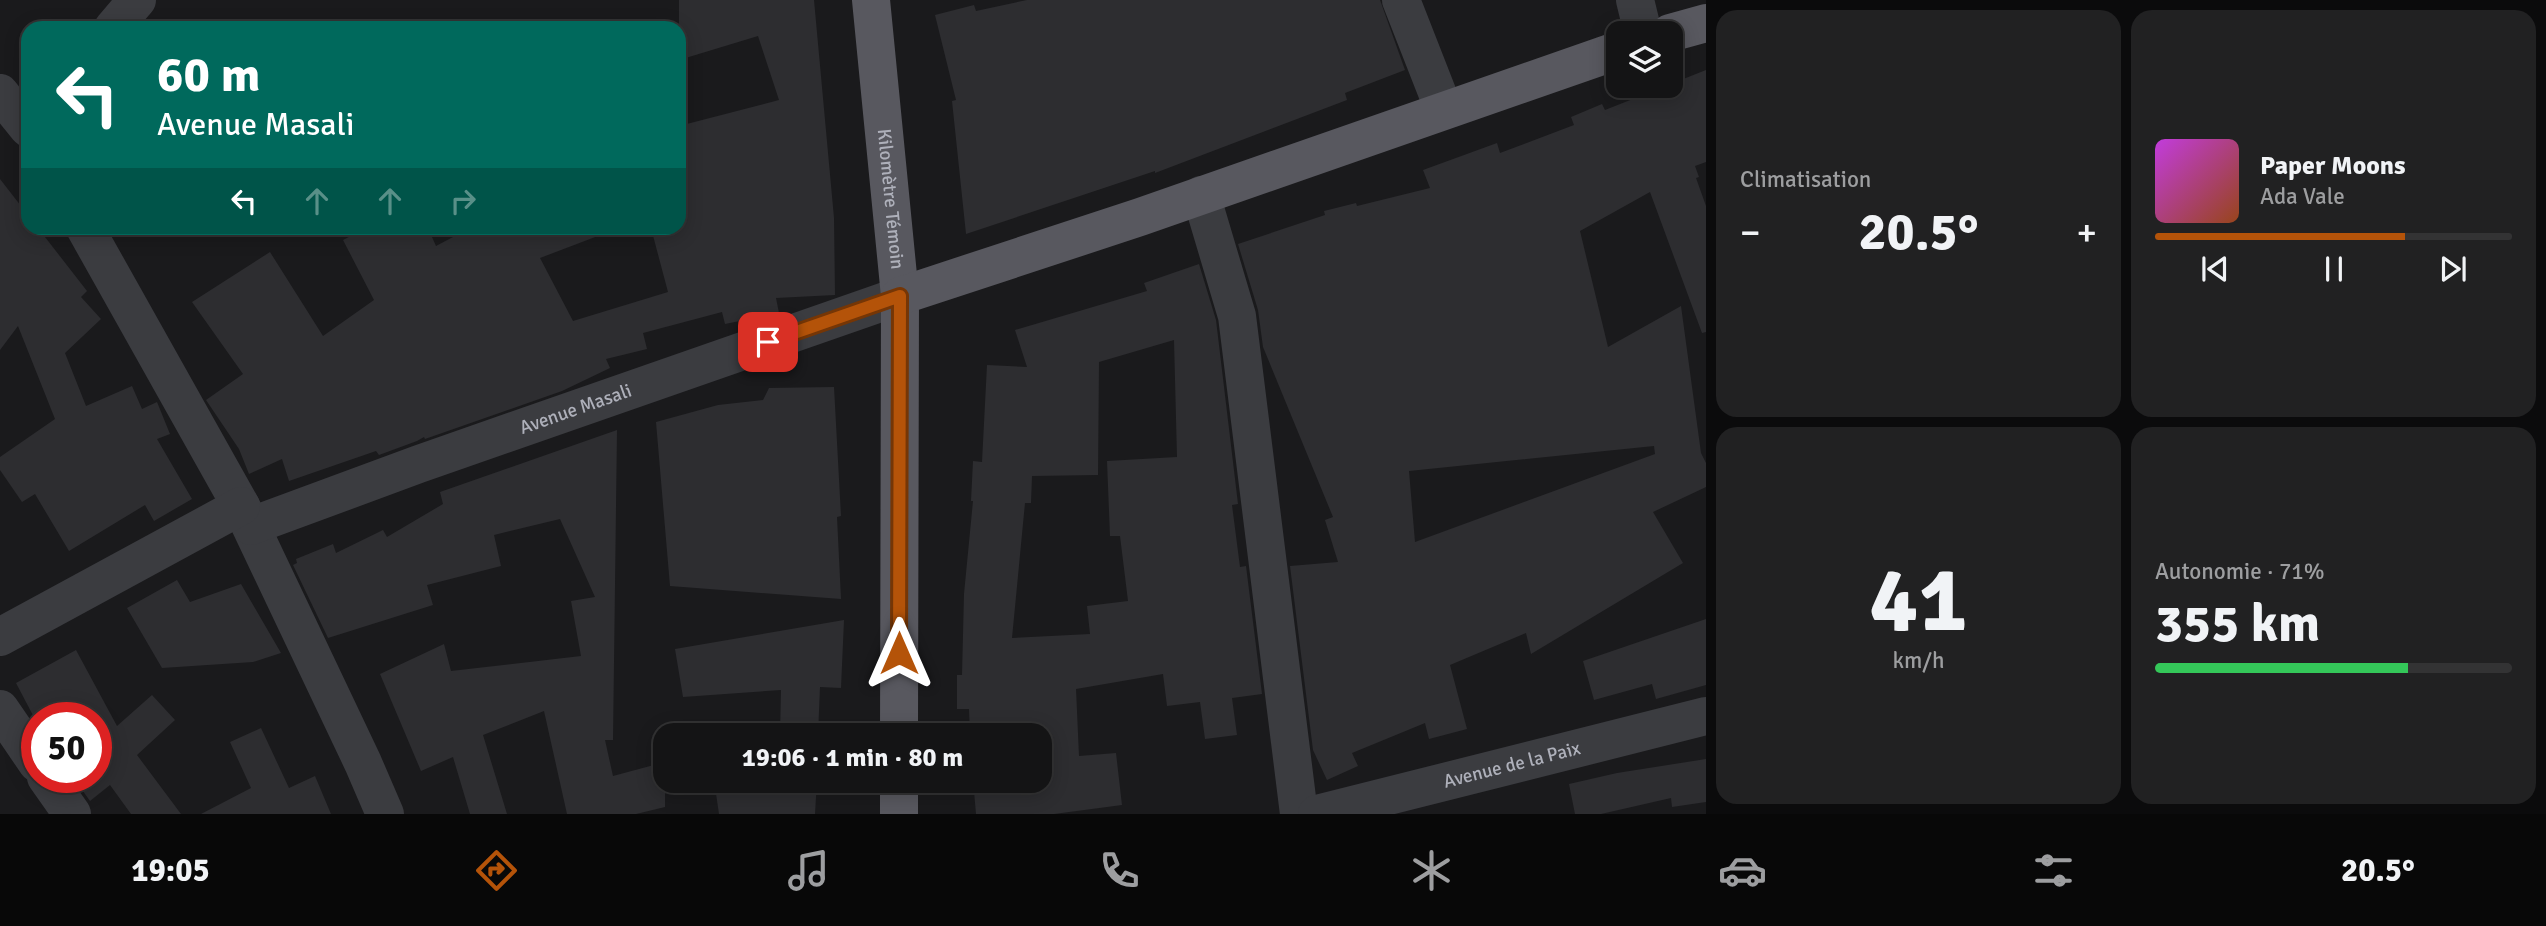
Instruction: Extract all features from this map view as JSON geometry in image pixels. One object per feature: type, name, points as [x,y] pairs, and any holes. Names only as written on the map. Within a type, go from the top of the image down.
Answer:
[{"type":"main road","name":"Kilomètre Témoin","points":[[870,0],[900,296],[899,723]]},
{"type":"main road","points":[[1683,29],[1706,23]]},
{"type":"main road","points":[[900,296],[1606,54]]},
{"type":"main road","points":[[899,793],[899,814]]},
{"type":"street","points":[[119,21],[137,0]]},
{"type":"street","points":[[1401,0],[1444,110]]},
{"type":"street","points":[[1635,0],[1640,21]]},
{"type":"street","points":[[0,93],[20,128]]},
{"type":"street","points":[[1200,195],[1237,316],[1298,814]]},
{"type":"street","points":[[89,235],[246,516],[385,814]]},
{"type":"street","name":"Avenue Masali","points":[[0,637],[246,516],[419,464],[900,296]]},
{"type":"street","points":[[0,709],[21,740]]},
{"type":"street","name":"Avenue de la Paix","points":[[1317,814],[1706,716]]},
{"type":"street","points":[[57,793],[72,814]]},
{"type":"building","points":[[679,0],[814,0],[834,218],[835,295],[776,298],[779,313],[725,324],[722,312],[643,333],[647,349],[606,359],[610,368],[562,391],[425,439],[424,437],[379,455],[376,451],[289,481],[282,459],[249,474],[239,449],[206,400],[243,374],[192,302],[270,252],[323,336],[374,300],[343,240],[353,235],[431,235],[436,246],[457,235],[600,235],[540,258],[573,321],[668,292],[653,235],[686,235],[686,124],[779,100],[758,36],[686,58],[686,21],[679,21]]},
{"type":"building","points":[[1027,0],[1380,0],[1405,70],[1345,93],[1347,100],[1155,173],[966,234],[952,101],[956,100],[935,15],[974,5],[976,11]]},
{"type":"building","points":[[1706,70],[1706,162],[1695,166],[1699,177],[1696,178],[1706,206],[1706,332],[1702,333],[1650,192],[1580,231],[1608,347],[1681,306],[1701,453],[1706,463],[1706,487],[1653,512],[1683,563],[1531,654],[1526,633],[1450,665],[1467,729],[1429,739],[1425,723],[1352,753],[1358,766],[1327,780],[1313,750],[1290,566],[1338,562],[1325,520],[1333,517],[1263,347],[1258,310],[1238,244],[1325,215],[1324,211],[1356,203],[1357,206],[1430,188],[1423,170],[1497,143],[1500,153],[1574,125],[1571,117],[1602,104],[1605,110],[1635,98],[1683,98],[1683,79]],"holes":[[[1654,446],[1655,454],[1415,542],[1409,471]]]},
{"type":"building","points":[[0,179],[21,206],[21,235],[43,235],[87,291],[81,297],[101,319],[65,353],[86,406],[132,386],[142,409],[157,402],[170,434],[157,439],[192,499],[154,521],[145,505],[69,551],[35,494],[22,502],[0,470],[0,457],[55,419],[18,326],[0,350]]},
{"type":"building","points":[[1199,264],[1216,320],[1238,504],[1232,505],[1240,567],[1246,566],[1262,694],[1232,698],[1237,735],[1205,739],[1200,702],[1167,706],[1163,674],[1076,689],[1079,756],[1116,753],[1122,805],[1054,814],[976,814],[974,793],[1052,793],[1052,723],[970,723],[969,709],[957,709],[957,675],[962,675],[964,594],[973,501],[973,461],[982,462],[987,365],[1027,367],[1015,330],[1147,291],[1144,283]],"holes":[[[1174,340],[1177,457],[1107,461],[1110,536],[1120,536],[1128,601],[1087,606],[1090,634],[1012,638],[1025,503],[1031,503],[1032,476],[1098,475],[1099,362]]]},
{"type":"building","points":[[834,387],[841,516],[837,517],[841,599],[670,586],[656,422],[718,405],[763,400],[769,388]]},
{"type":"building","points":[[617,430],[613,740],[605,740],[613,776],[653,765],[653,793],[665,793],[665,807],[636,814],[567,814],[544,711],[483,735],[507,814],[470,814],[453,757],[421,771],[380,674],[444,644],[451,671],[581,656],[571,601],[595,597],[560,519],[494,535],[501,566],[427,585],[433,605],[328,638],[293,565],[297,563],[296,559],[333,544],[336,553],[383,530],[387,537],[443,504],[440,492]]},
{"type":"building","points":[[177,580],[190,602],[241,584],[281,653],[253,662],[162,668],[127,608]]},
{"type":"building","points":[[1706,619],[1706,685],[1656,699],[1652,684],[1594,700],[1583,661]]},
{"type":"building","points":[[844,620],[841,688],[820,687],[818,723],[780,723],[781,690],[683,697],[675,649]]},
{"type":"building","points":[[76,650],[104,702],[26,702],[16,683]]},
{"type":"building","points":[[152,695],[175,720],[137,755],[181,814],[131,814],[112,788],[112,717],[117,726]]},
{"type":"building","points":[[261,728],[289,788],[315,776],[331,814],[201,814],[251,788],[230,742]]},
{"type":"building","points":[[1706,759],[1706,802],[1672,807],[1671,798],[1601,814],[1575,814],[1569,784],[1617,773]]},
{"type":"building","points":[[84,793],[100,793],[90,801]]},
{"type":"building","points":[[716,793],[816,793],[815,814],[719,814]]},
{"type":"route","points":[[768,342],[900,296],[899,653]]}]
